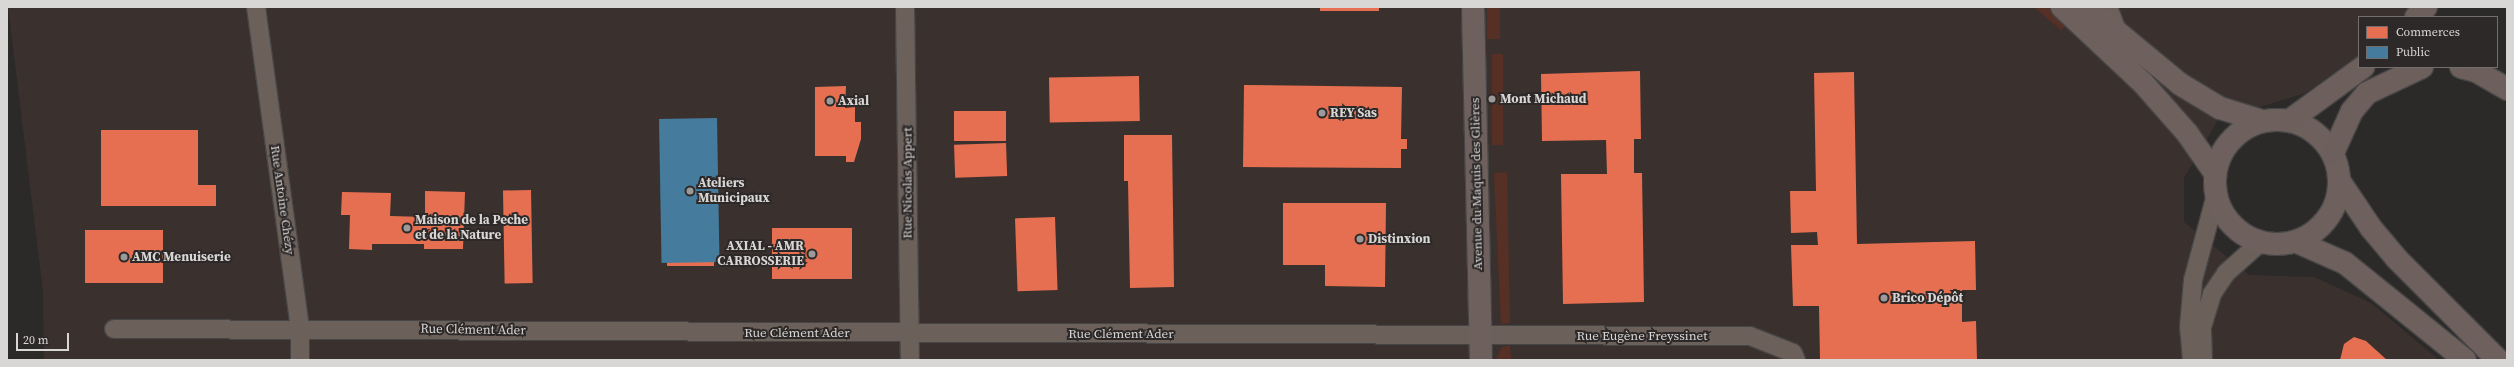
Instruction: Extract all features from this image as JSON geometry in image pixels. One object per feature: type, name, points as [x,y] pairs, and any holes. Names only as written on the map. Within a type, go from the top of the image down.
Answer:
[{"type":"main road","name":"Avenue du Maquis des Glières","points":[[1473,7],[1481,360]]},
{"type":"main road","points":[[2062,7],[2143,83],[2187,133],[2215,174]]},
{"type":"main road","points":[[2087,7],[2180,84],[2220,108],[2262,122]]},
{"type":"main road","points":[[2417,16],[2426,7]]},
{"type":"main road","points":[[2289,121],[2362,68]]},
{"type":"main road","points":[[2333,153],[2352,111],[2367,93],[2420,68]]},
{"type":"main road","points":[[2465,68],[2476,71],[2507,89]]},
{"type":"main road","points":[[2340,182],[2337,201],[2328,219],[2314,233],[2296,242],[2279,245],[2261,242],[2245,236],[2232,225],[2222,211],[2216,196],[2215,174],[2220,156],[2230,140],[2245,129],[2262,122],[2289,121],[2314,132],[2333,153],[2340,182],[2371,228],[2397,259],[2497,359]]},
{"type":"main road","points":[[2296,242],[2345,263],[2465,360]]},
{"type":"street","name":"Rue Antoine Chézy","points":[[256,7],[300,329],[300,360]]},
{"type":"street","name":"Rue Nicolas Appert","points":[[905,7],[910,360]]},
{"type":"street","points":[[2108,7],[2118,33]]},
{"type":"street","points":[[2192,360],[2189,327],[2193,280],[2216,196]]},
{"type":"street","points":[[2203,360],[2202,327],[2212,294],[2226,273],[2261,242]]},
{"type":"street","name":"Rue Clément Ader","points":[[114,329],[1481,336]]},
{"type":"street","name":"Rue Eugène Freyssinet","points":[[1481,336],[1750,336],[1793,353],[1796,360]]},
{"type":"shaded area","points":[[8,7],[2411,7],[2405,16],[2358,16],[2358,56],[2305,93],[2218,120],[2184,178],[2184,222],[2249,275],[2314,277],[2371,303],[2439,360],[44,360],[43,290]]},
{"type":"shaded area","points":[[1487,7],[1500,7],[1500,39],[1487,39]]},
{"type":"shaded area","points":[[2034,7],[2049,7],[2067,24],[2061,30]]},
{"type":"shaded area","points":[[1492,54],[1503,54],[1503,145],[1492,145]]},
{"type":"shaded area","points":[[1507,172],[1510,323],[1501,324],[1494,173]]},
{"type":"shaded area","points":[[1510,345],[1511,360],[1496,360],[1501,348]]},
{"type":"building: Commerces","points":[[1320,7],[1379,7],[1379,11],[1320,11]]},
{"type":"building: Commerces","points":[[1640,71],[1641,139],[1634,139],[1634,173],[1642,173],[1644,302],[1563,304],[1561,174],[1607,174],[1606,140],[1542,141],[1541,74]]},
{"type":"building: Commerces","name":"Brico Dépôt","points":[[1854,72],[1857,244],[1975,241],[1976,290],[1962,290],[1962,322],[1976,321],[1977,360],[1820,360],[1819,306],[1793,306],[1791,245],[1818,245],[1817,232],[1791,233],[1790,191],[1816,191],[1814,73]]},
{"type":"building: Commerces","points":[[1139,76],[1140,121],[1050,123],[1049,78]]},
{"type":"building: Commerces","name":"REY Sas","points":[[1244,85],[1402,87],[1401,139],[1407,139],[1407,149],[1401,149],[1401,168],[1243,167]]},
{"type":"building: Commerces","points":[[846,86],[845,108],[855,107],[855,122],[861,122],[861,139],[854,162],[846,162],[846,156],[815,156],[815,87]]},
{"type":"building: Commerces","points":[[954,111],[1006,111],[1006,141],[954,141]]},
{"type":"building: Commerces","points":[[101,130],[198,130],[198,185],[216,185],[216,206],[101,206]]},
{"type":"building: Commerces","points":[[1124,135],[1172,135],[1174,287],[1130,288],[1128,181],[1124,181]]},
{"type":"building: Commerces","points":[[1006,143],[1007,176],[955,178],[954,145]]},
{"type":"building: Commerces","points":[[503,190],[531,190],[533,283],[505,283]]},
{"type":"building: Commerces","name":"Maison de la Peche et de la Nature","points":[[425,191],[465,192],[463,249],[424,249],[424,244],[372,244],[372,250],[349,249],[350,215],[341,215],[342,192],[391,193],[390,216],[425,217]]},
{"type":"building: Commerces","points":[[1283,203],[1386,203],[1385,287],[1325,286],[1325,265],[1283,265]]},
{"type":"building: Commerces","points":[[1055,217],[1058,290],[1018,291],[1015,218]]},
{"type":"building: Commerces","name":"AXIAL - AMR CARROSSERIE","points":[[772,228],[852,228],[852,279],[772,279]]},
{"type":"building: Commerces","name":"AMC Menuiserie","points":[[85,230],[163,230],[163,283],[85,283]]},
{"type":"building: Commerces","points":[[667,262],[714,262],[714,266],[667,266]]},
{"type":"building: Commerces","points":[[2354,337],[2366,341],[2387,360],[2340,360],[2344,344]]},
{"type":"building: Public","name":"Ateliers Municipaux","points":[[717,118],[720,262],[662,263],[659,119]]},
{"type":"place","name":"Mont Michaud","points":[[1492,99]]},
{"type":"place","name":"Axial","points":[[830,101]]},
{"type":"place","name":"REY Sas","points":[[1322,113]]},
{"type":"place","name":"Ateliers Municipaux","points":[[690,191]]},
{"type":"place","name":"Maison de la Peche et de la Nature","points":[[407,228]]},
{"type":"place","name":"Distinxion","points":[[1360,239]]},
{"type":"place","name":"AXIAL - AMR CARROSSERIE","points":[[812,254]]},
{"type":"place","name":"AMC Menuiserie","points":[[124,257]]},
{"type":"place","name":"Brico Dépôt","points":[[1884,298]]}]
